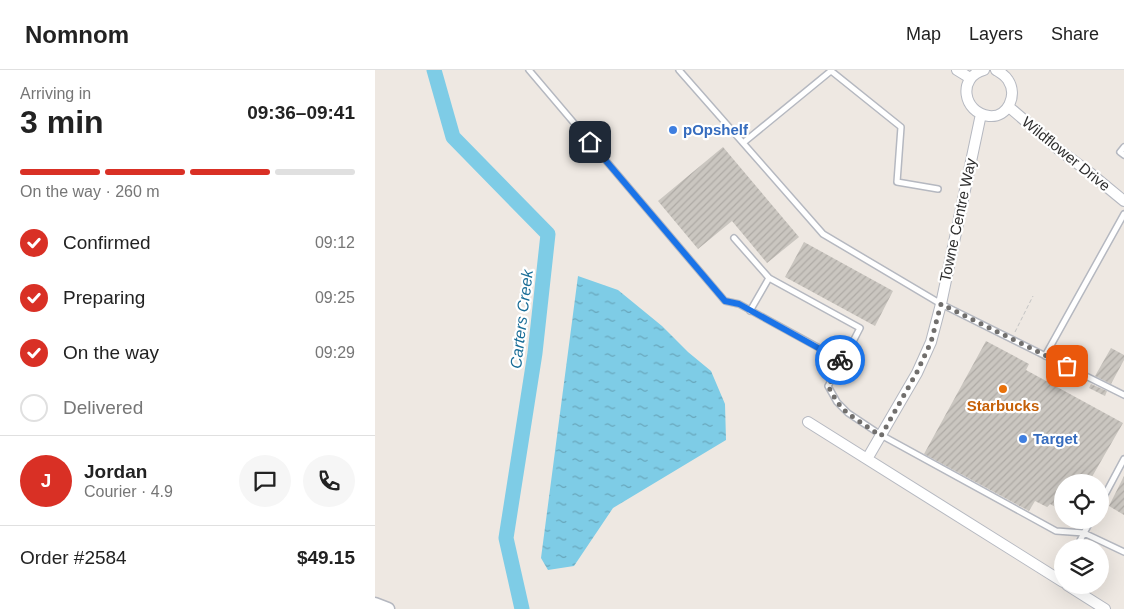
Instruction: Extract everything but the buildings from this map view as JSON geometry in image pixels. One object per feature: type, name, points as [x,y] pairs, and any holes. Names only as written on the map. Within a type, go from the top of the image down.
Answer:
[{"type":"street","points":[[957,70],[970,78]]},
{"type":"street","points":[[984,70],[970,78],[965,88],[972,108],[981,114],[990,116],[999,115],[1009,107],[1013,95],[1009,80],[1004,74],[996,70]]},
{"type":"street","name":"Wildflower Drive","points":[[1009,107],[1058,149],[1124,201]]},
{"type":"street","name":"Towne Centre Way","points":[[867,459],[917,372],[931,342],[941,304],[981,114]]},
{"type":"street","points":[[808,422],[1054,574]]},
{"type":"street","points":[[1083,594],[1105,609]]},
{"type":"street","points":[[375,604],[388,609]]},
{"type":"lane","points":[[529,70],[725,301],[739,304],[843,361]]},
{"type":"lane","points":[[679,70],[823,234],[941,304],[1124,395]]},
{"type":"lane","points":[[743,143],[831,70],[901,126],[897,182],[938,189]]},
{"type":"lane","points":[[1124,147],[1120,152],[1124,155]]},
{"type":"lane","points":[[1045,356],[1124,214]]},
{"type":"lane","points":[[734,238],[769,278],[860,328],[828,386],[837,402],[847,413],[881,436],[1056,532],[1084,533],[1124,552]]},
{"type":"lane","points":[[750,310],[769,278]]},
{"type":"lane","points":[[1109,487],[1124,459]]},
{"type":"lane","points":[[1081,539],[1086,529]]},
{"type":"path","points":[[1011,339],[1033,296]]},
{"type":"water","points":[[578,276],[618,290],[662,326],[688,352],[711,371],[725,404],[726,440],[613,508],[574,566],[548,570],[541,558]]},
{"type":"waterway","name":"Carters Creek","points":[[434,70],[453,137],[548,234],[535,353],[506,538],[522,609]]},
{"type":"way so far","points":[[840,360],[843,361],[828,386],[837,402],[847,413],[881,436],[917,372],[931,342],[941,304],[1067,366]]},
{"type":"place","name":"pOpshelf","points":[[673,130]]},
{"type":"place","name":"Starbucks","points":[[1003,389]]},
{"type":"place","name":"Target","points":[[1023,439]]},
{"type":"route","points":[[590,142],[725,301],[739,304],[840,360]]}]
